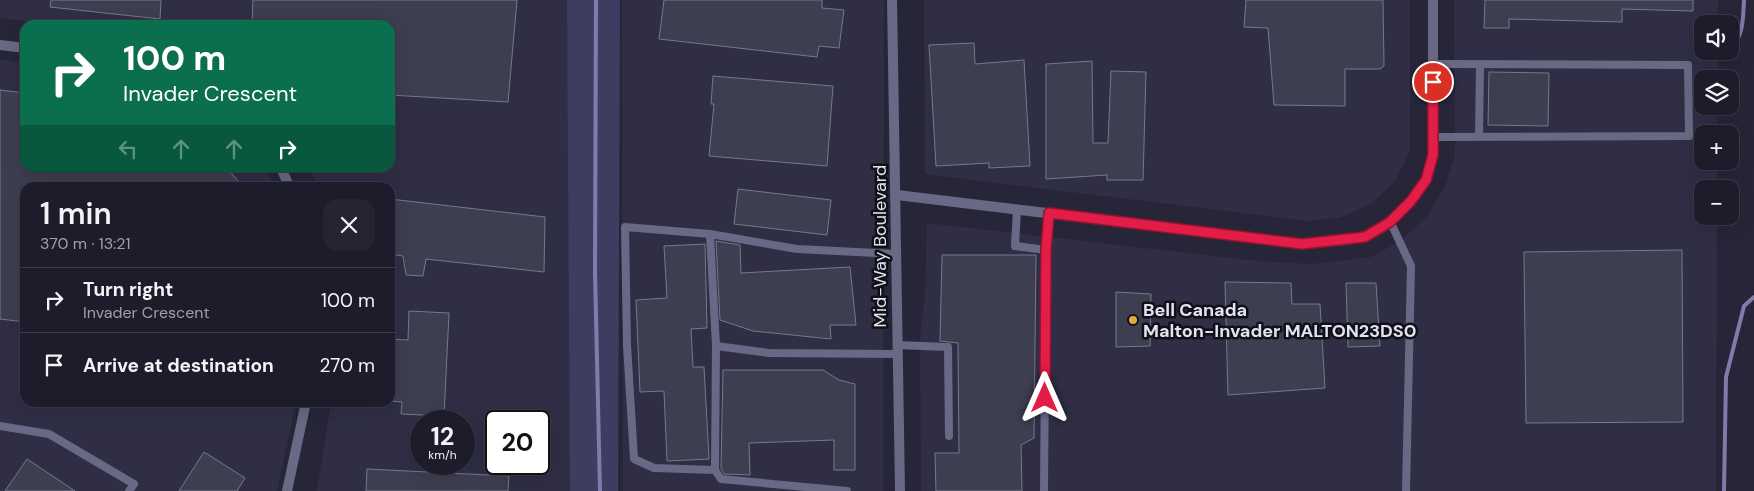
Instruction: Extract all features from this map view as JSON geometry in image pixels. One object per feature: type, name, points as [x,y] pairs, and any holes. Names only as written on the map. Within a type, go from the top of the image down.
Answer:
[{"type":"street","name":"Mid-Way Boulevard","points":[[892,0],[897,195],[897,349],[900,491]]},
{"type":"street","points":[[897,195],[1302,244],[1365,237],[1390,222],[1411,201],[1426,180],[1433,155],[1433,0]]},
{"type":"street","points":[[0,45],[20,47]]},
{"type":"street","points":[[287,491],[305,407]]},
{"type":"lane","points":[[1433,64],[1688,65],[1688,136],[1433,137]]},
{"type":"lane","points":[[1479,136],[1480,64]]},
{"type":"lane","points":[[1017,209],[1015,246],[1046,250]]},
{"type":"lane","points":[[1044,491],[1046,250],[1049,213]]},
{"type":"lane","points":[[1390,222],[1412,266],[1406,491]]},
{"type":"lane","points":[[715,470],[654,468],[634,459],[627,345],[625,227],[710,234],[797,249],[897,254]]},
{"type":"lane","points":[[710,234],[716,346],[715,470],[721,479],[847,491]]},
{"type":"lane","points":[[716,346],[769,353],[948,347],[949,436]]},
{"type":"lane","points":[[0,426],[49,434],[134,484],[129,491]]},
{"type":"shaded area","points":[[0,0],[571,0],[574,491],[317,491],[330,407],[395,407],[395,182],[316,182],[310,172],[395,172],[395,20],[20,20],[0,18]]},
{"type":"shaded area","points":[[567,0],[620,0],[618,491],[570,491]]},
{"type":"shaded area","points":[[622,0],[884,0],[883,491],[623,491]]},
{"type":"shaded area","points":[[924,0],[1410,0],[1410,151],[1395,181],[1371,204],[1340,218],[1307,221],[925,174]]},
{"type":"shaded area","points":[[1454,0],[1718,0],[1718,15],[1694,15],[1694,60],[1718,60],[1718,70],[1694,70],[1694,115],[1717,115],[1717,125],[1694,125],[1694,170],[1717,170],[1717,180],[1694,180],[1694,225],[1717,225],[1716,491],[921,491],[920,335],[925,296],[927,223],[1258,261],[1311,264],[1371,257],[1402,240],[1427,216],[1445,187],[1455,154]]},
{"type":"shaded area","points":[[0,60],[20,62],[20,172],[266,172],[273,182],[20,182],[20,407],[295,407],[277,491],[0,491]]},
{"type":"building","points":[[51,0],[161,0],[160,19],[50,7]]},
{"type":"building","points":[[253,0],[517,0],[508,102],[395,95],[395,20],[252,20]]},
{"type":"building","points":[[664,0],[822,0],[822,8],[844,10],[839,48],[819,46],[817,57],[659,39]]},
{"type":"building","points":[[1246,0],[1383,0],[1384,66],[1380,69],[1345,69],[1345,106],[1274,105],[1268,28],[1244,27]]},
{"type":"building","points":[[1485,0],[1693,0],[1693,11],[1622,9],[1622,22],[1509,19],[1509,28],[1484,28]]},
{"type":"building","points":[[974,43],[975,64],[1024,60],[1030,166],[989,168],[989,163],[936,166],[929,45]]},
{"type":"building","points":[[1092,61],[1093,143],[1108,143],[1111,71],[1146,72],[1143,180],[1107,180],[1107,175],[1046,179],[1046,64]]},
{"type":"building","points":[[1489,72],[1549,73],[1548,126],[1488,125]]},
{"type":"building","points":[[713,76],[833,86],[827,166],[709,156],[714,104],[711,104]]},
{"type":"building","points":[[0,90],[20,92],[20,172],[230,172],[239,182],[20,182],[20,321],[0,319]]},
{"type":"building","points":[[738,189],[831,200],[827,235],[734,224]]},
{"type":"building","points":[[395,200],[545,217],[544,272],[426,259],[423,276],[406,275],[403,256],[395,255]]},
{"type":"building","points":[[716,241],[740,245],[741,273],[850,267],[856,325],[830,325],[831,339],[753,331],[720,320]]},
{"type":"building","points":[[705,244],[707,328],[691,329],[693,367],[704,367],[709,459],[667,461],[664,391],[640,392],[636,300],[667,298],[664,246]]},
{"type":"building","points":[[1682,250],[1683,422],[1526,423],[1524,252]]},
{"type":"building","points":[[942,255],[1036,255],[1034,438],[1021,445],[1022,491],[936,491],[935,453],[959,453],[958,343],[940,341]]},
{"type":"building","points":[[1225,282],[1291,283],[1292,304],[1320,304],[1325,388],[1228,395]]},
{"type":"building","points":[[1346,283],[1376,283],[1380,346],[1348,347]]},
{"type":"building","name":"Bell Canada Malton-Invader MALTON23DS0","points":[[1116,292],[1151,294],[1150,346],[1116,347]]},
{"type":"building","points":[[409,311],[449,313],[444,410],[410,410],[410,414],[401,414],[402,402],[395,401],[395,339],[408,340]]},
{"type":"building","points":[[723,370],[823,370],[839,380],[855,384],[855,470],[834,470],[834,440],[749,443],[750,475],[724,474],[721,468]]},
{"type":"building","points":[[204,452],[245,478],[237,491],[179,491]]},
{"type":"building","points":[[27,459],[75,491],[5,491]]},
{"type":"building","points":[[367,469],[410,471],[410,475],[509,476],[508,491],[366,491]]},
{"type":"waterway","points":[[596,0],[595,272],[600,491]]},
{"type":"waterway","points":[[1739,36],[1743,20],[1744,0]]},
{"type":"waterway","points":[[1724,491],[1726,377],[1744,306],[1754,297]]},
{"type":"place","name":"Bell Canada Malton-Invader MALTON23DS0","points":[[1133,320]]},
{"type":"route","points":[[1045,398],[1046,250],[1049,213],[1302,244],[1365,237],[1390,222],[1411,201],[1426,180],[1433,155],[1433,82]]}]
